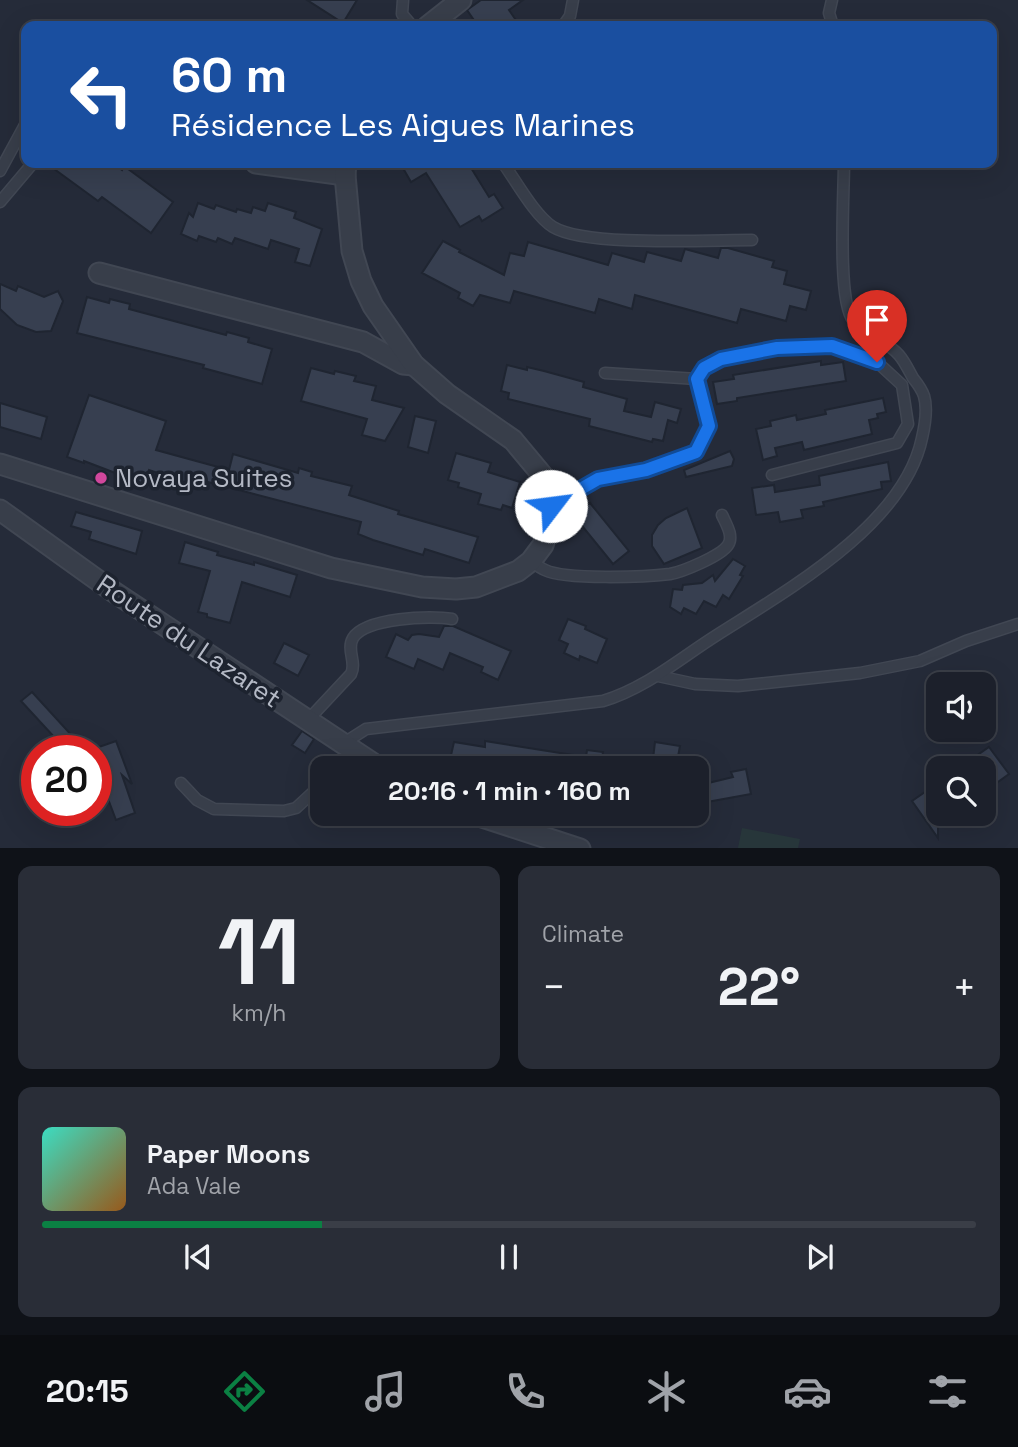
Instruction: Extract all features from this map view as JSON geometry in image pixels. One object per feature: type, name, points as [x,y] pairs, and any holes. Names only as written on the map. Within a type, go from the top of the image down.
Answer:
[{"type":"street","points":[[434,21],[461,0]]},
{"type":"street","points":[[0,464],[331,568],[422,587],[476,587],[507,576],[531,561],[543,545],[549,527],[551,506],[543,476],[513,440],[447,394],[415,365],[373,306],[361,281],[352,251],[345,169]]},
{"type":"street","points":[[99,273],[363,342],[403,364],[415,365]]},
{"type":"street","name":"Route du Lazaret","points":[[0,510],[114,592],[362,756]]},
{"type":"street","points":[[510,826],[577,848]]},
{"type":"lane","points":[[403,0],[402,14],[408,21]]},
{"type":"lane","points":[[566,21],[573,0]]},
{"type":"lane","points":[[831,21],[829,13],[832,0]]},
{"type":"lane","points":[[0,171],[21,132]]},
{"type":"lane","points":[[0,202],[29,168]]},
{"type":"lane","points":[[507,168],[543,219],[552,227],[566,233],[604,238],[752,240]]},
{"type":"lane","points":[[345,756],[349,747],[366,729],[603,701],[625,694],[658,676],[831,559],[876,517],[897,493],[910,473],[921,446],[926,421],[924,396],[898,354],[852,319],[842,283],[844,168]]},
{"type":"lane","points":[[551,506],[598,479],[646,470],[696,452],[709,426],[697,379],[704,368],[721,359],[777,348],[832,346],[877,362],[902,384],[908,425],[897,443],[772,475]]},
{"type":"lane","points":[[605,373],[697,379]]},
{"type":"lane","points":[[531,561],[546,571],[567,575],[671,573],[694,566],[730,544],[730,536],[722,515]]},
{"type":"lane","points":[[308,720],[354,669],[350,645],[354,635],[361,630],[372,625],[411,619],[452,619]]},
{"type":"lane","points":[[658,676],[695,684],[738,687],[860,673],[920,661],[966,641],[1018,624]]},
{"type":"lane","points":[[181,783],[197,800],[214,809],[284,811],[296,808],[310,795]]},
{"type":"shaded area","points":[[742,828],[800,839],[798,848],[738,848]]},
{"type":"building","points":[[307,0],[357,0],[344,21],[340,21]]},
{"type":"building","points":[[481,0],[523,0],[509,10],[517,21],[475,21],[467,10]]},
{"type":"building","points":[[53,168],[127,168],[173,202],[151,233],[102,197],[98,201]]},
{"type":"building","points":[[403,168],[471,168],[489,197],[494,194],[503,208],[482,221],[479,216],[460,227],[426,173],[411,182]]},
{"type":"building","points":[[198,203],[214,209],[216,205],[236,212],[237,209],[251,213],[253,207],[265,211],[268,203],[296,212],[294,218],[322,229],[310,266],[295,262],[299,249],[271,240],[268,249],[235,238],[232,244],[218,238],[216,242],[199,236],[197,241],[181,234],[189,213],[193,217]]},
{"type":"building","points":[[443,241],[504,275],[510,253],[524,256],[528,242],[608,265],[612,253],[644,262],[647,252],[681,261],[685,249],[718,258],[721,248],[728,248],[774,261],[772,267],[787,271],[784,284],[811,291],[806,310],[790,306],[786,321],[741,309],[737,323],[635,295],[632,309],[599,299],[595,313],[514,291],[510,303],[480,295],[473,306],[458,298],[460,293],[422,273]]},
{"type":"building","points":[[0,284],[16,291],[18,286],[44,297],[58,291],[63,301],[51,331],[36,332],[17,325],[0,309]]},
{"type":"building","points":[[87,297],[109,303],[110,299],[130,304],[129,309],[226,335],[227,332],[249,338],[248,342],[272,349],[262,384],[203,368],[204,365],[77,333]]},
{"type":"building","points":[[821,361],[821,365],[843,362],[846,381],[737,398],[737,401],[717,404],[713,382],[734,379],[733,375]]},
{"type":"building","points":[[507,365],[527,370],[527,367],[584,382],[583,387],[627,399],[624,411],[651,417],[655,402],[681,409],[677,423],[668,420],[663,441],[653,439],[652,442],[589,426],[590,419],[508,399],[509,393],[501,391]]},
{"type":"building","points":[[311,368],[356,376],[354,381],[376,386],[372,400],[404,408],[385,441],[362,435],[367,419],[301,401]]},
{"type":"building","points":[[89,395],[166,421],[156,450],[229,470],[233,454],[298,473],[299,468],[312,472],[311,476],[352,486],[349,495],[399,511],[398,514],[478,537],[469,563],[425,549],[423,555],[373,540],[358,534],[361,522],[204,481],[202,488],[149,470],[144,484],[67,457]]},
{"type":"building","points":[[883,398],[886,412],[869,420],[872,434],[804,450],[802,442],[775,448],[777,456],[763,460],[756,429],[771,426],[770,421],[796,415],[797,420],[826,414],[825,410]]},
{"type":"building","points":[[0,403],[47,417],[41,439],[0,427]]},
{"type":"building","points":[[415,416],[436,421],[428,453],[408,447]]},
{"type":"building","points":[[730,451],[734,459],[732,466],[686,477],[684,470]]},
{"type":"building","points":[[456,453],[491,463],[488,472],[520,482],[512,508],[503,505],[501,510],[478,504],[481,494],[458,487],[459,483],[448,480]]},
{"type":"building","points":[[888,462],[891,481],[881,482],[882,489],[823,502],[824,506],[801,510],[803,518],[780,522],[778,512],[756,515],[752,488],[774,485],[775,492],[820,485],[819,476]]},
{"type":"building","points":[[590,503],[629,551],[613,564],[574,516]]},
{"type":"building","points":[[687,508],[702,548],[664,564],[652,546],[652,535],[666,518]]},
{"type":"building","points":[[76,512],[142,531],[136,554],[89,539],[91,532],[71,526]]},
{"type":"building","points":[[185,542],[218,552],[217,555],[254,565],[254,562],[297,575],[290,597],[242,582],[230,623],[207,617],[207,614],[198,612],[210,571],[179,563]]},
{"type":"building","points":[[733,559],[745,566],[740,575],[743,576],[729,599],[723,595],[716,607],[704,601],[696,614],[684,608],[681,614],[670,607],[673,589],[682,590],[683,585],[702,583],[713,575],[715,581]]},
{"type":"building","points":[[568,619],[607,639],[597,663],[580,656],[579,660],[564,653],[568,644],[559,640]]},
{"type":"building","points":[[444,626],[453,626],[511,651],[498,680],[481,672],[483,667],[450,653],[443,670],[418,659],[414,669],[386,657],[396,634],[408,640],[412,635],[419,634],[439,637]]},
{"type":"building","points":[[284,643],[309,655],[298,676],[274,663]]},
{"type":"building","points":[[32,692],[71,735],[52,735],[21,701]]},
{"type":"building","points":[[302,731],[314,739],[305,753],[292,745]]},
{"type":"building","points":[[116,741],[132,784],[122,775],[135,813],[116,820],[112,809],[112,742]]},
{"type":"building","points":[[485,741],[580,756],[451,756],[454,742],[485,747]]},
{"type":"building","points":[[655,742],[680,746],[678,756],[653,756]]},
{"type":"building","points":[[989,747],[996,756],[976,756]]},
{"type":"building","points":[[587,750],[603,752],[602,756],[586,756]]},
{"type":"building","points":[[996,756],[1009,774],[996,783]]},
{"type":"building","points":[[746,769],[751,794],[709,802],[709,783],[733,777],[731,772]]},
{"type":"building","points":[[926,791],[926,821],[912,801]]},
{"type":"building","points":[[930,826],[938,826],[938,838]]},
{"type":"place","name":"Novaya Suites","points":[[101,478]]},
{"type":"route","points":[[551,506],[598,479],[646,470],[696,452],[709,426],[697,379],[704,368],[721,359],[777,348],[832,346],[877,362]]}]
